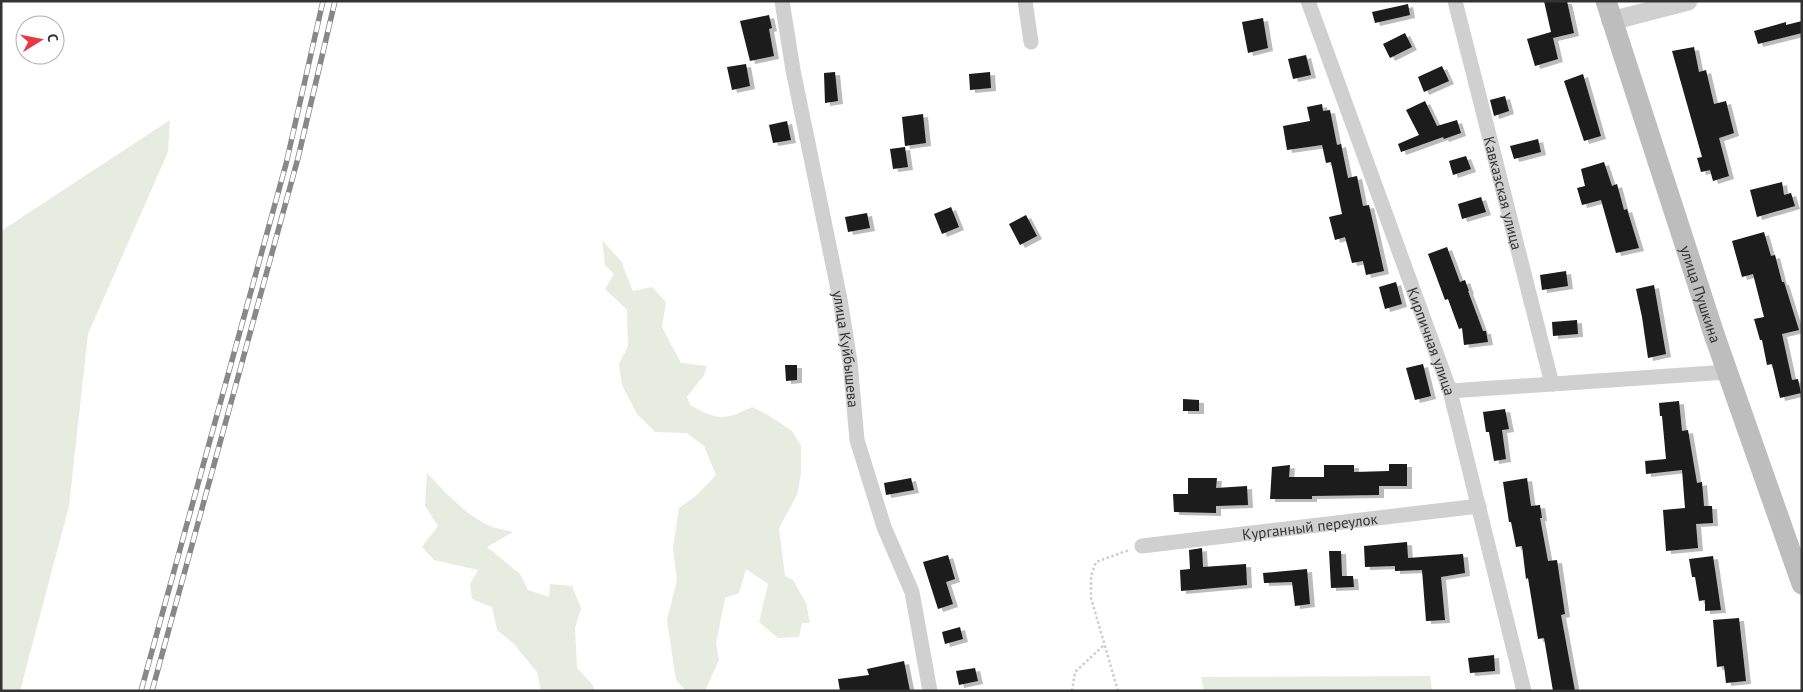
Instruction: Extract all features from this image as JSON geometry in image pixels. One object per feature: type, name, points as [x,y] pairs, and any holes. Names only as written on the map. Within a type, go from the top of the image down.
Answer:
[{"type":"main road","name":"улица Пушкина","points":[[1608,11],[1727,372],[1798,562],[1802,584]]},
{"type":"street","name":"улица Куйбышева","points":[[782,1],[793,70],[840,299],[850,362],[857,440],[884,528],[912,592],[930,691]]},
{"type":"street","points":[[1025,1],[1031,42]]},
{"type":"street","name":"Кирпичная улица","points":[[1308,1],[1450,390],[1524,691]]},
{"type":"street","name":"Кавказская улица","points":[[1455,1],[1552,384]]},
{"type":"street","points":[[1608,11],[1688,1]]},
{"type":"street","points":[[1450,390],[1727,372]]},
{"type":"street","name":"Курганный переулок","points":[[1142,546],[1479,506]]},
{"type":"path","points":[[1118,691],[1091,598],[1091,576],[1096,562],[1142,546]]},
{"type":"path","points":[[1072,691],[1075,672],[1104,645]]},
{"type":"shaded area","points":[[170,120],[168,152],[88,334],[69,506],[20,691],[1,691],[1,231]]},
{"type":"shaded area","points":[[602,240],[621,261],[633,291],[652,287],[666,302],[662,327],[681,363],[707,366],[704,375],[687,397],[690,405],[707,414],[721,417],[734,415],[752,407],[792,431],[801,446],[801,473],[797,495],[779,528],[785,576],[793,580],[806,603],[810,623],[802,623],[799,637],[778,638],[759,622],[768,584],[746,569],[739,593],[725,598],[716,643],[719,660],[705,691],[686,691],[676,680],[667,620],[677,580],[673,548],[679,508],[697,495],[716,475],[704,446],[687,433],[655,432],[637,414],[622,385],[619,364],[628,346],[627,310],[605,289],[614,274],[605,265]]},
{"type":"shaded area","points":[[427,473],[456,503],[472,516],[490,526],[513,532],[487,547],[520,574],[528,590],[549,597],[550,584],[572,586],[581,608],[575,628],[577,668],[593,685],[594,691],[541,691],[537,672],[514,644],[497,630],[492,607],[472,599],[470,584],[478,570],[434,560],[422,547],[438,526],[425,506]]},
{"type":"shaded area","points":[[1430,676],[1432,691],[1204,691],[1201,677]]},
{"type":"building","points":[[1544,1],[1567,1],[1574,33],[1553,38],[1558,59],[1535,66],[1527,39],[1551,32]]},
{"type":"building","points":[[1408,4],[1410,15],[1375,23],[1372,12]]},
{"type":"building","points":[[769,15],[772,28],[769,29],[774,56],[750,61],[740,21]]},
{"type":"building","points":[[1263,18],[1268,48],[1248,53],[1242,22]]},
{"type":"building","points":[[1802,21],[1802,33],[1758,44],[1754,31],[1786,22],[1786,25]]},
{"type":"building","points":[[1405,33],[1412,47],[1390,58],[1383,44]]},
{"type":"building","points":[[1694,47],[1699,72],[1706,70],[1714,104],[1726,101],[1734,133],[1719,138],[1729,176],[1713,181],[1710,170],[1701,172],[1697,158],[1702,157],[1672,51]]},
{"type":"building","points":[[1306,55],[1311,75],[1293,79],[1288,59]]},
{"type":"building","points":[[746,64],[750,86],[732,90],[727,67]]},
{"type":"building","points":[[1442,66],[1449,81],[1424,92],[1418,77]]},
{"type":"building","points":[[835,72],[838,101],[825,103],[824,73]]},
{"type":"building","points":[[990,72],[991,88],[970,90],[969,74]]},
{"type":"building","points":[[1583,74],[1601,136],[1584,141],[1564,81]]},
{"type":"building","points":[[1505,96],[1509,111],[1494,116],[1490,100]]},
{"type":"building","points":[[1425,101],[1437,126],[1457,120],[1461,133],[1444,139],[1443,137],[1401,152],[1398,144],[1419,135],[1406,110]]},
{"type":"building","points":[[1322,104],[1323,111],[1330,110],[1337,145],[1341,144],[1348,178],[1357,176],[1363,206],[1369,205],[1384,271],[1366,275],[1363,261],[1352,263],[1345,237],[1335,240],[1329,217],[1342,214],[1331,162],[1326,163],[1322,145],[1287,150],[1283,126],[1310,121],[1307,107]]},
{"type":"building","points":[[923,114],[926,143],[905,146],[902,117]]},
{"type":"building","points":[[787,121],[791,140],[773,143],[769,125]]},
{"type":"building","points":[[1538,139],[1541,152],[1514,159],[1510,146]]},
{"type":"building","points":[[905,147],[908,167],[893,169],[890,149]]},
{"type":"building","points":[[1466,156],[1471,169],[1453,175],[1449,161]]},
{"type":"building","points":[[1604,162],[1612,186],[1617,184],[1624,210],[1627,209],[1639,248],[1616,253],[1601,200],[1582,205],[1577,188],[1585,186],[1581,169]]},
{"type":"building","points":[[1782,182],[1784,195],[1791,193],[1795,206],[1757,217],[1750,190]]},
{"type":"building","points":[[1481,197],[1486,212],[1462,219],[1458,204]]},
{"type":"building","points":[[951,207],[959,227],[942,234],[934,214]]},
{"type":"building","points":[[867,213],[870,228],[848,232],[845,217]]},
{"type":"building","points":[[1026,215],[1037,236],[1020,245],[1009,224]]},
{"type":"building","points":[[1764,232],[1771,256],[1775,255],[1782,282],[1784,282],[1799,330],[1782,334],[1792,380],[1798,379],[1801,393],[1780,398],[1772,364],[1767,365],[1762,340],[1760,340],[1754,319],[1764,317],[1753,274],[1742,277],[1732,241]]},
{"type":"building","points":[[1447,247],[1460,282],[1465,280],[1483,331],[1486,331],[1488,342],[1464,345],[1462,328],[1459,329],[1448,299],[1445,300],[1428,254]]},
{"type":"building","points":[[1566,271],[1568,286],[1542,290],[1540,275]]},
{"type":"building","points":[[1396,282],[1402,304],[1385,309],[1379,287]]},
{"type":"building","points":[[1654,285],[1666,354],[1648,358],[1636,289]]},
{"type":"building","points":[[1577,320],[1578,334],[1553,336],[1552,322]]},
{"type":"building","points":[[1423,364],[1431,396],[1415,400],[1406,368]]},
{"type":"building","points":[[785,365],[797,365],[797,380],[786,381]]},
{"type":"building","points":[[1183,399],[1199,400],[1199,411],[1183,411]]},
{"type":"building","points":[[1679,401],[1682,431],[1688,430],[1697,483],[1702,482],[1704,506],[1712,506],[1713,523],[1696,524],[1698,548],[1666,551],[1663,510],[1685,508],[1682,470],[1646,474],[1645,461],[1666,459],[1659,403]]},
{"type":"building","points":[[1505,409],[1509,429],[1502,430],[1506,459],[1494,461],[1483,412]]},
{"type":"building","points":[[1389,464],[1407,464],[1407,486],[1379,486],[1379,495],[1312,496],[1312,499],[1270,499],[1272,467],[1290,465],[1289,477],[1324,477],[1324,465],[1354,465],[1354,472],[1389,471]]},
{"type":"building","points":[[911,478],[914,490],[886,495],[884,483]]},
{"type":"building","points":[[1188,478],[1217,478],[1216,488],[1247,486],[1248,505],[1216,506],[1216,513],[1174,512],[1173,494],[1188,494]]},
{"type":"building","points":[[1527,478],[1531,506],[1540,505],[1542,518],[1540,518],[1548,561],[1557,560],[1565,614],[1561,615],[1575,691],[1553,691],[1544,638],[1538,639],[1528,578],[1526,579],[1522,546],[1516,547],[1511,522],[1509,522],[1503,482]]},
{"type":"building","points":[[1407,542],[1408,558],[1463,554],[1465,573],[1441,577],[1445,620],[1426,621],[1422,570],[1395,571],[1395,566],[1365,567],[1364,546]]},
{"type":"building","points":[[1202,548],[1203,567],[1246,564],[1247,585],[1181,591],[1180,570],[1190,569],[1189,550]]},
{"type":"building","points":[[1329,551],[1341,551],[1342,576],[1353,576],[1354,587],[1331,588]]},
{"type":"building","points":[[948,555],[955,579],[946,582],[953,604],[938,609],[923,562]]},
{"type":"building","points":[[1713,556],[1721,610],[1705,611],[1705,600],[1699,601],[1695,577],[1692,577],[1689,559]]},
{"type":"building","points":[[1307,569],[1310,604],[1295,606],[1292,582],[1264,583],[1263,573]]},
{"type":"building","points":[[1739,618],[1746,681],[1726,683],[1724,666],[1717,667],[1713,620]]},
{"type":"building","points":[[960,627],[963,639],[945,644],[942,632]]},
{"type":"building","points":[[1494,655],[1495,671],[1470,673],[1468,658]]},
{"type":"building","points":[[904,661],[910,691],[840,691],[838,679],[869,675],[867,669]]},
{"type":"building","points":[[975,668],[978,681],[959,685],[956,671]]},
{"type":"railway","points":[[141,691],[286,164],[323,1]]},
{"type":"railway","points":[[152,691],[298,158],[335,1]]}]
